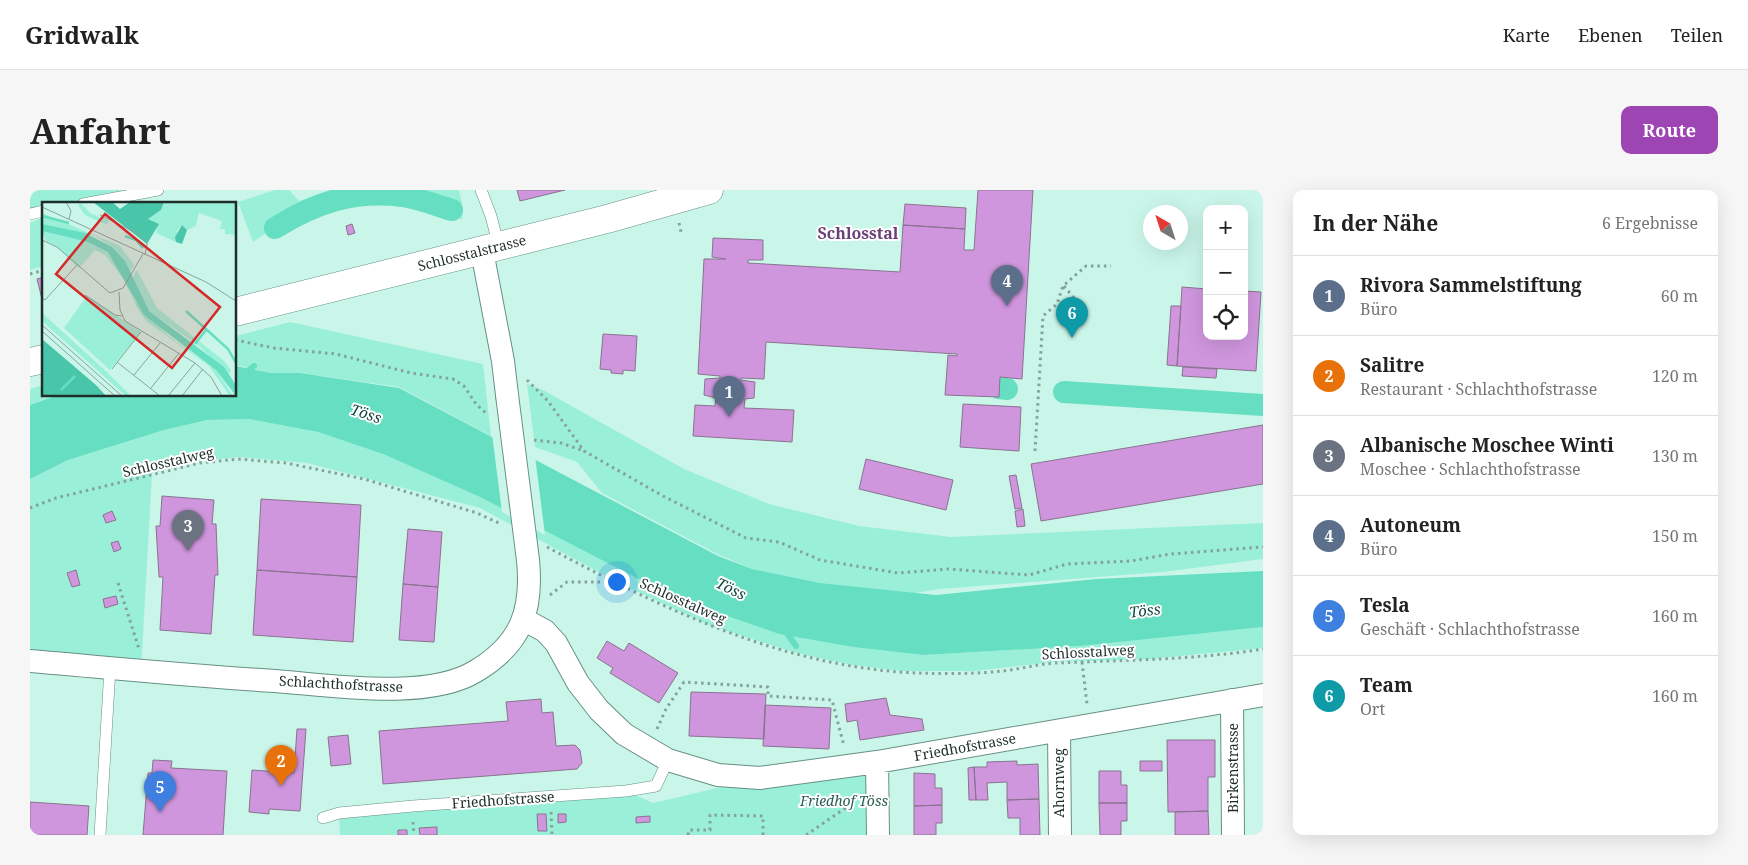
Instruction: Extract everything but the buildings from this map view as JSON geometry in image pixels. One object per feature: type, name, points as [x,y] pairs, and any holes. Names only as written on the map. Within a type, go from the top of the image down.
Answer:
[{"type":"main road","name":"Schlosstalstrasse","points":[[236,312],[607,219],[709,190]]},
{"type":"street","name":"Schlachthofstrasse","points":[[30,661],[394,689],[434,686],[475,672],[511,644],[523,619],[528,598],[533,551],[507,394],[490,249]]},
{"type":"street","name":"Friedhofstrasse","points":[[523,619],[546,631],[556,643],[578,683],[599,710],[624,734],[658,755],[718,775],[760,778],[877,762],[1263,695]]},
{"type":"street","name":"Birkenstrasse","points":[[1232,700],[1233,835]]},
{"type":"street","name":"Ahornweg","points":[[1059,731],[1060,835]]},
{"type":"street","points":[[877,762],[878,835]]},
{"type":"lane","points":[[94,202],[158,190]]},
{"type":"lane","points":[[480,190],[492,216],[490,249]]},
{"type":"lane","points":[[100,835],[110,668]]},
{"type":"lane","name":"Friedhofstrasse","points":[[323,818],[339,813],[626,791],[656,786],[658,755]]},
{"type":"path","points":[[1035,451],[1043,316],[1057,304],[1063,286],[1086,266],[1111,266]]},
{"type":"path","points":[[1063,286],[1088,314]]},
{"type":"path","points":[[236,340],[274,348],[336,354],[411,373],[453,379],[464,386],[476,404],[489,415]]},
{"type":"path","points":[[520,373],[548,401],[584,451]]},
{"type":"path","points":[[526,436],[533,440],[561,443],[584,451],[663,496],[746,538],[779,542],[820,560],[898,573],[948,569],[1029,574],[1067,564],[1131,561],[1170,554],[1263,547]]},
{"type":"path","name":"Schlosstalweg","points":[[30,508],[56,498],[200,463],[238,459],[286,463],[364,479],[477,513],[504,525]]},
{"type":"path","name":"Schlosstalweg","points":[[533,551],[613,582],[711,627],[830,663],[918,673],[1002,671],[1052,664],[1149,660],[1263,649]]},
{"type":"path","points":[[548,597],[566,582],[613,582]]},
{"type":"path","points":[[118,583],[140,652]]},
{"type":"path","points":[[1082,662],[1089,725]]},
{"type":"path","points":[[658,755],[666,709],[684,682],[768,686],[768,696],[832,700],[849,766]]},
{"type":"path","points":[[806,835],[847,807],[857,792]]},
{"type":"path","points":[[550,797],[552,835]]},
{"type":"path","points":[[688,835],[689,830],[710,830],[710,815],[763,816],[763,835]]},
{"type":"green space","points":[[30,190],[138,190],[69,202],[42,202],[42,206],[30,209]]},
{"type":"green space","points":[[275,190],[289,190],[299,201],[331,190],[459,190],[463,208],[462,219],[452,217],[452,208],[405,195],[384,194],[334,198],[303,209],[253,242],[238,202]]},
{"type":"green space","points":[[42,218],[42,267],[30,270],[30,223]]},
{"type":"green space","points":[[290,322],[483,364],[491,436],[399,387],[300,373],[270,373],[236,365],[236,336]]},
{"type":"green space","points":[[527,384],[543,390],[684,469],[769,504],[859,526],[951,537],[1263,523],[1263,559],[1163,572],[939,589],[915,593],[820,583],[752,569],[717,554],[602,493],[577,462],[535,447]]},
{"type":"green space","points":[[42,386],[42,396],[54,396],[30,405],[30,389]]},
{"type":"green space","points":[[249,419],[318,432],[383,454],[480,497],[675,598],[779,634],[853,647],[923,655],[1081,646],[1263,627],[1263,648],[1149,659],[1053,662],[974,671],[903,671],[852,665],[797,653],[711,626],[617,582],[480,508],[307,463],[239,457],[199,461],[152,473],[141,671],[30,661],[30,479],[68,460],[164,430],[207,420]]},
{"type":"green space","name":"Friedhof Töss","points":[[877,762],[878,835],[340,835],[339,813],[626,791],[653,803],[760,778]]},
{"type":"water","name":"Töss","points":[[236,366],[271,373],[300,373],[399,388],[718,556],[752,569],[820,583],[936,595],[1097,579],[1263,571],[1263,627],[1081,646],[923,655],[853,647],[779,634],[675,598],[480,497],[383,454],[318,432],[249,419],[207,420],[164,430],[68,460],[30,479],[30,405],[55,396],[236,396]]},
{"type":"pier","points":[[492,434],[535,456],[545,535],[502,512]]},
{"type":"waterway","points":[[275,228],[305,211],[321,205],[336,200],[368,195],[403,196],[452,210]]},
{"type":"waterway","points":[[236,380],[254,366]]},
{"type":"waterway","points":[[999,388],[1007,389]]},
{"type":"waterway","points":[[1064,392],[1263,405]]},
{"type":"waterway","points":[[784,629],[796,646]]},
{"type":"place","name":"Autoneum","points":[[1007,306]]},
{"type":"place","name":"Team","points":[[1072,338]]},
{"type":"place","name":"Rivora Sammelstiftung","points":[[729,417]]},
{"type":"place","name":"Albanische Moschee Winti","points":[[188,551]]},
{"type":"place","name":"Salitre","points":[[281,786]]},
{"type":"place","name":"Tesla","points":[[160,812]]},
{"type":"district","name":"Schlosstal","points":[[858,233]]}]
